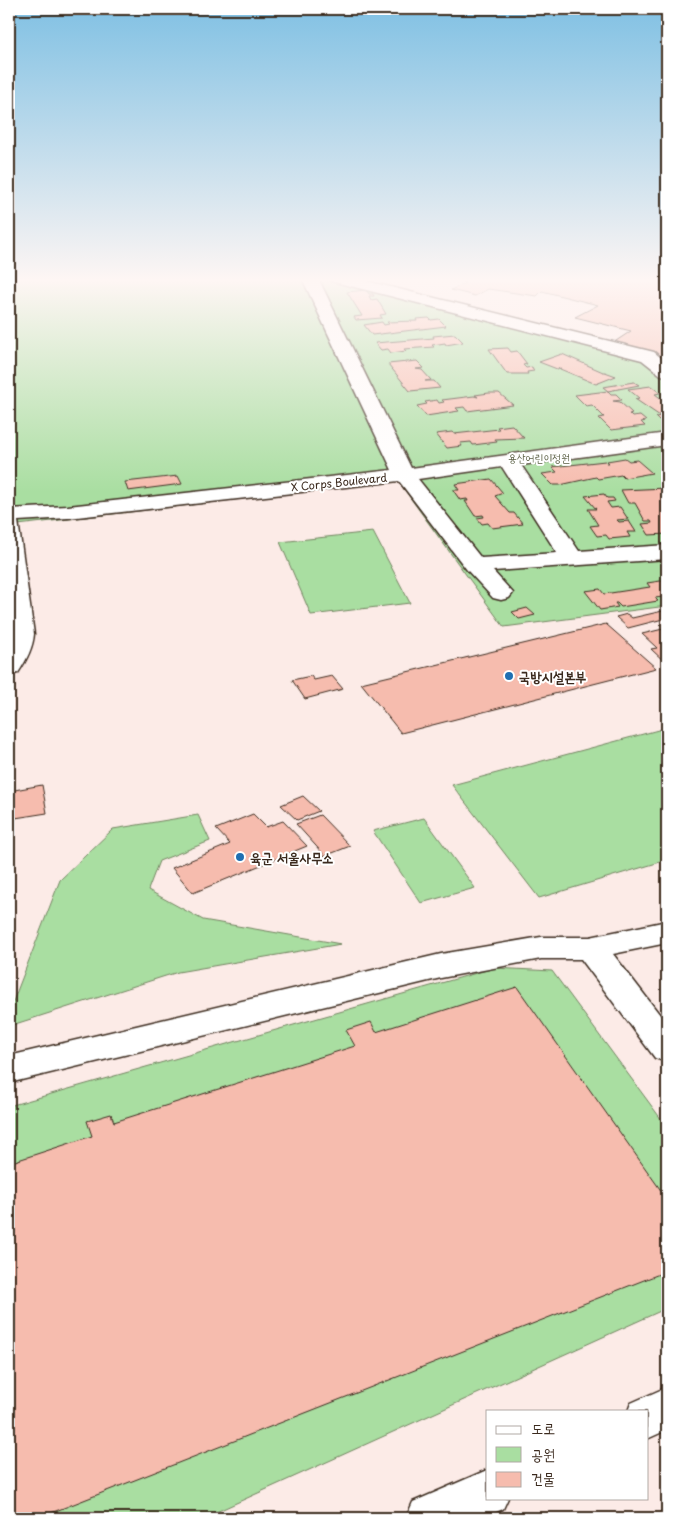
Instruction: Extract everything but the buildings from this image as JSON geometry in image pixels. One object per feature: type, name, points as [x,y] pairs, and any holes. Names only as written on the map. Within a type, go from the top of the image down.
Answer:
[{"type":"lane","points":[[344,349],[404,474],[475,565],[501,593]]},
{"type":"lane","points":[[621,349],[648,356],[667,371]]},
{"type":"lane","name":"X Corps Boulevard","points":[[9,515],[68,512],[509,462],[667,439]]},
{"type":"lane","points":[[509,462],[572,558]]},
{"type":"lane","points":[[9,523],[22,634],[21,645],[9,668]]},
{"type":"lane","points":[[475,565],[667,552]]},
{"type":"lane","points":[[9,1070],[441,966],[541,948],[590,948],[667,932]]},
{"type":"lane","points":[[590,948],[667,1049]]},
{"type":"lane","points":[[648,1418],[667,1408]]},
{"type":"lane","points":[[429,1518],[486,1494]]},
{"type":"green space","name":"용산어린이정원","points":[[9,349],[621,349],[667,365],[667,606],[504,627],[398,481],[9,526]]},
{"type":"green space","points":[[373,532],[410,603],[311,615],[280,542]]},
{"type":"green space","points":[[662,729],[667,735],[667,860],[539,898],[452,785]]},
{"type":"green space","points":[[198,815],[210,841],[159,861],[148,890],[203,920],[341,944],[178,972],[9,1026],[9,1012],[60,880],[113,829]]},
{"type":"green space","points":[[424,818],[475,888],[421,903],[373,831]]},
{"type":"green space","points":[[494,968],[552,971],[667,1127],[667,1308],[203,1518],[9,1518],[9,1106]]},
{"type":"place","name":"국방시설본부","points":[[509,676]]},
{"type":"place","name":"육군 서울사무소","points":[[240,857]]}]
